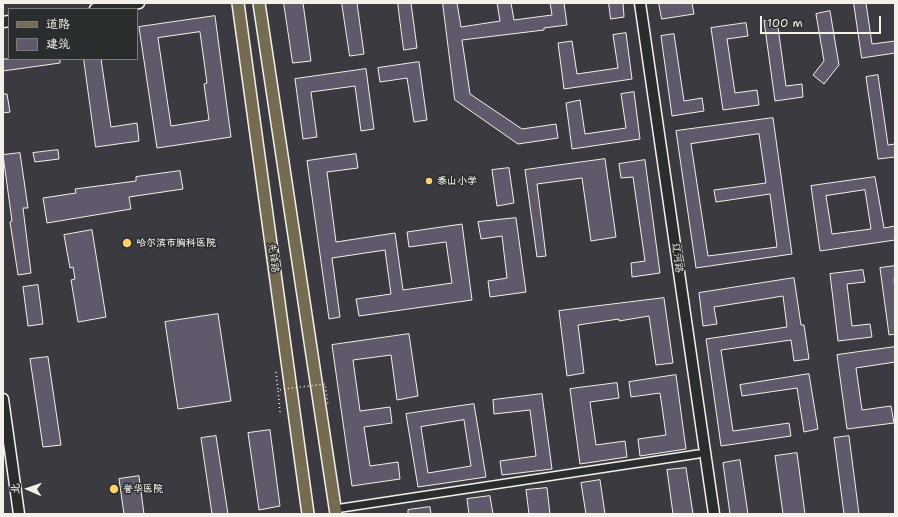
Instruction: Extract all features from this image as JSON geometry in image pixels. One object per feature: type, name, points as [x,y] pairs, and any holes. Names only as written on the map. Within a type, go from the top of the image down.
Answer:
[{"type":"main road","points":[[102,8],[138,3]]},
{"type":"main road","name":"先锋路","points":[[238,3],[308,514]]},
{"type":"main road","points":[[259,3],[336,511]]},
{"type":"main road","name":"辽河路","points":[[634,3],[707,514]]},
{"type":"main road","name":"辽河路","points":[[640,3],[714,514]]},
{"type":"main road","points":[[3,399],[19,514]]},
{"type":"street","points":[[336,511],[698,454]]},
{"type":"path","points":[[276,372],[280,412]]},
{"type":"path","points":[[278,390],[325,384],[328,406]]},
{"type":"building","points":[[284,3],[303,3],[311,61],[293,63]]},
{"type":"building","points":[[342,3],[357,3],[364,54],[350,56]]},
{"type":"building","points":[[398,3],[411,3],[417,48],[404,50]]},
{"type":"building","points":[[443,3],[457,3],[461,27],[500,21],[497,3],[511,3],[514,20],[552,15],[550,3],[564,3],[567,25],[544,28],[544,30],[462,40],[470,94],[522,129],[556,124],[558,138],[518,144],[455,100]]},
{"type":"building","points":[[609,3],[623,3],[624,17],[611,19]]},
{"type":"building","points":[[659,3],[692,3],[694,14],[662,19]]},
{"type":"building","points":[[854,3],[866,3],[872,44],[895,41],[895,53],[862,58]]},
{"type":"building","points":[[830,11],[839,65],[824,84],[813,75],[824,61],[816,14]]},
{"type":"building","points":[[215,16],[231,137],[157,148],[139,27]],"holes":[[[200,32],[207,83],[204,84],[209,120],[171,126],[158,38]]]},
{"type":"building","points":[[777,20],[786,86],[802,84],[803,97],[775,101],[764,21]]},
{"type":"building","points":[[746,23],[748,36],[727,39],[735,93],[757,90],[759,105],[723,110],[711,28]]},
{"type":"building","points":[[626,33],[632,79],[564,89],[558,43],[572,41],[577,74],[618,68],[613,35]]},
{"type":"building","points":[[674,34],[684,101],[702,98],[704,111],[672,116],[661,36]]},
{"type":"building","points":[[3,59],[60,60],[60,63],[3,71]]},
{"type":"building","points":[[84,60],[101,60],[111,127],[137,123],[139,141],[96,147]]},
{"type":"building","points":[[419,62],[427,120],[414,122],[407,78],[380,82],[378,68]]},
{"type":"building","points":[[366,69],[374,129],[361,131],[355,86],[311,92],[317,137],[303,139],[295,79]]},
{"type":"building","points":[[878,75],[888,145],[895,144],[895,157],[878,159],[866,77]]},
{"type":"building","points":[[634,92],[640,139],[572,149],[566,103],[580,100],[585,134],[626,128],[621,94]]},
{"type":"building","points":[[3,94],[7,94],[10,112],[3,113]]},
{"type":"building","points":[[773,118],[792,254],[696,268],[676,131]],"holes":[[[759,134],[766,183],[714,190],[716,202],[770,194],[777,247],[708,256],[691,144]]]},
{"type":"building","points":[[58,150],[59,159],[35,162],[33,153]]},
{"type":"building","points":[[20,153],[28,208],[23,208],[31,273],[18,275],[10,222],[12,221],[3,155]]},
{"type":"building","points":[[356,154],[358,168],[327,172],[336,242],[395,233],[403,290],[452,283],[446,242],[409,247],[407,232],[462,224],[472,300],[359,316],[356,299],[391,294],[385,250],[332,258],[340,317],[329,319],[307,161]]},
{"type":"building","points":[[605,159],[616,237],[591,241],[582,178],[537,184],[546,256],[537,257],[525,170]]},
{"type":"building","points":[[645,160],[660,273],[632,277],[631,263],[645,261],[633,177],[621,178],[619,164]]},
{"type":"building","points":[[509,168],[514,203],[497,206],[492,170]]},
{"type":"building","points":[[180,171],[183,189],[129,197],[131,209],[47,223],[43,198],[76,193],[75,189],[136,181],[136,177]]},
{"type":"building","points":[[875,177],[884,228],[895,226],[895,240],[820,251],[811,186]],"holes":[[[865,190],[871,229],[832,234],[826,196]]]},
{"type":"building","points":[[516,218],[526,292],[490,297],[488,281],[507,278],[502,236],[481,239],[478,222]]},
{"type":"building","points":[[92,230],[106,317],[78,322],[71,280],[75,279],[73,267],[70,268],[64,235]]},
{"type":"building","points":[[895,266],[895,334],[889,335],[880,268]]},
{"type":"building","points":[[863,270],[865,282],[847,284],[852,326],[870,324],[872,337],[838,341],[830,274]]},
{"type":"building","points":[[794,278],[801,325],[804,325],[809,359],[794,361],[791,340],[721,350],[733,431],[789,423],[791,436],[721,446],[706,339],[787,327],[783,296],[714,307],[717,324],[703,326],[699,293]]},
{"type":"building","points":[[38,285],[43,324],[28,326],[23,287]]},
{"type":"building","points":[[664,298],[673,363],[656,365],[649,316],[619,321],[619,319],[578,325],[584,373],[567,376],[559,311]]},
{"type":"building","points":[[218,314],[231,401],[178,409],[165,322]]},
{"type":"building","points":[[409,334],[418,396],[397,400],[391,355],[353,360],[360,411],[390,407],[392,423],[364,427],[370,466],[398,462],[400,479],[352,486],[332,345]]},
{"type":"building","points":[[895,347],[895,362],[856,368],[862,410],[891,406],[894,423],[847,429],[837,355]]},
{"type":"building","points":[[48,357],[61,445],[43,447],[30,359]]},
{"type":"building","points":[[809,374],[818,429],[804,432],[797,388],[742,396],[740,385]]},
{"type":"building","points":[[676,375],[686,449],[640,456],[638,439],[666,435],[660,393],[631,397],[629,382]]},
{"type":"building","points":[[617,383],[619,398],[590,402],[596,445],[625,441],[627,457],[580,464],[570,389]]},
{"type":"building","points":[[542,394],[552,469],[502,475],[500,461],[536,456],[530,410],[494,414],[493,400]]},
{"type":"building","points":[[474,404],[486,477],[418,487],[406,414]],"holes":[[[464,420],[471,466],[428,473],[421,427]]]},
{"type":"building","points":[[270,430],[280,506],[259,510],[248,433]]},
{"type":"building","points":[[216,436],[228,514],[212,514],[201,438]]},
{"type":"building","points":[[849,436],[859,514],[844,514],[834,438]]},
{"type":"building","points":[[797,453],[805,514],[783,514],[775,456]]},
{"type":"building","points":[[740,460],[748,514],[730,514],[723,463]]},
{"type":"building","points":[[686,468],[693,514],[673,514],[667,470]]},
{"type":"building","points":[[139,476],[144,514],[124,514],[119,479]]},
{"type":"building","points":[[600,480],[605,514],[586,514],[581,483]]},
{"type":"building","points":[[547,488],[550,514],[529,514],[526,490]]},
{"type":"building","points":[[490,496],[493,514],[469,514],[467,499]]},
{"type":"building","points":[[430,507],[431,514],[408,514],[408,510]]},
{"type":"place","name":"泰山小学","points":[[429,181]]},
{"type":"place","name":"哈尔滨市胸科医院","points":[[127,243]]},
{"type":"place","name":"誉华医院","points":[[114,489]]}]
